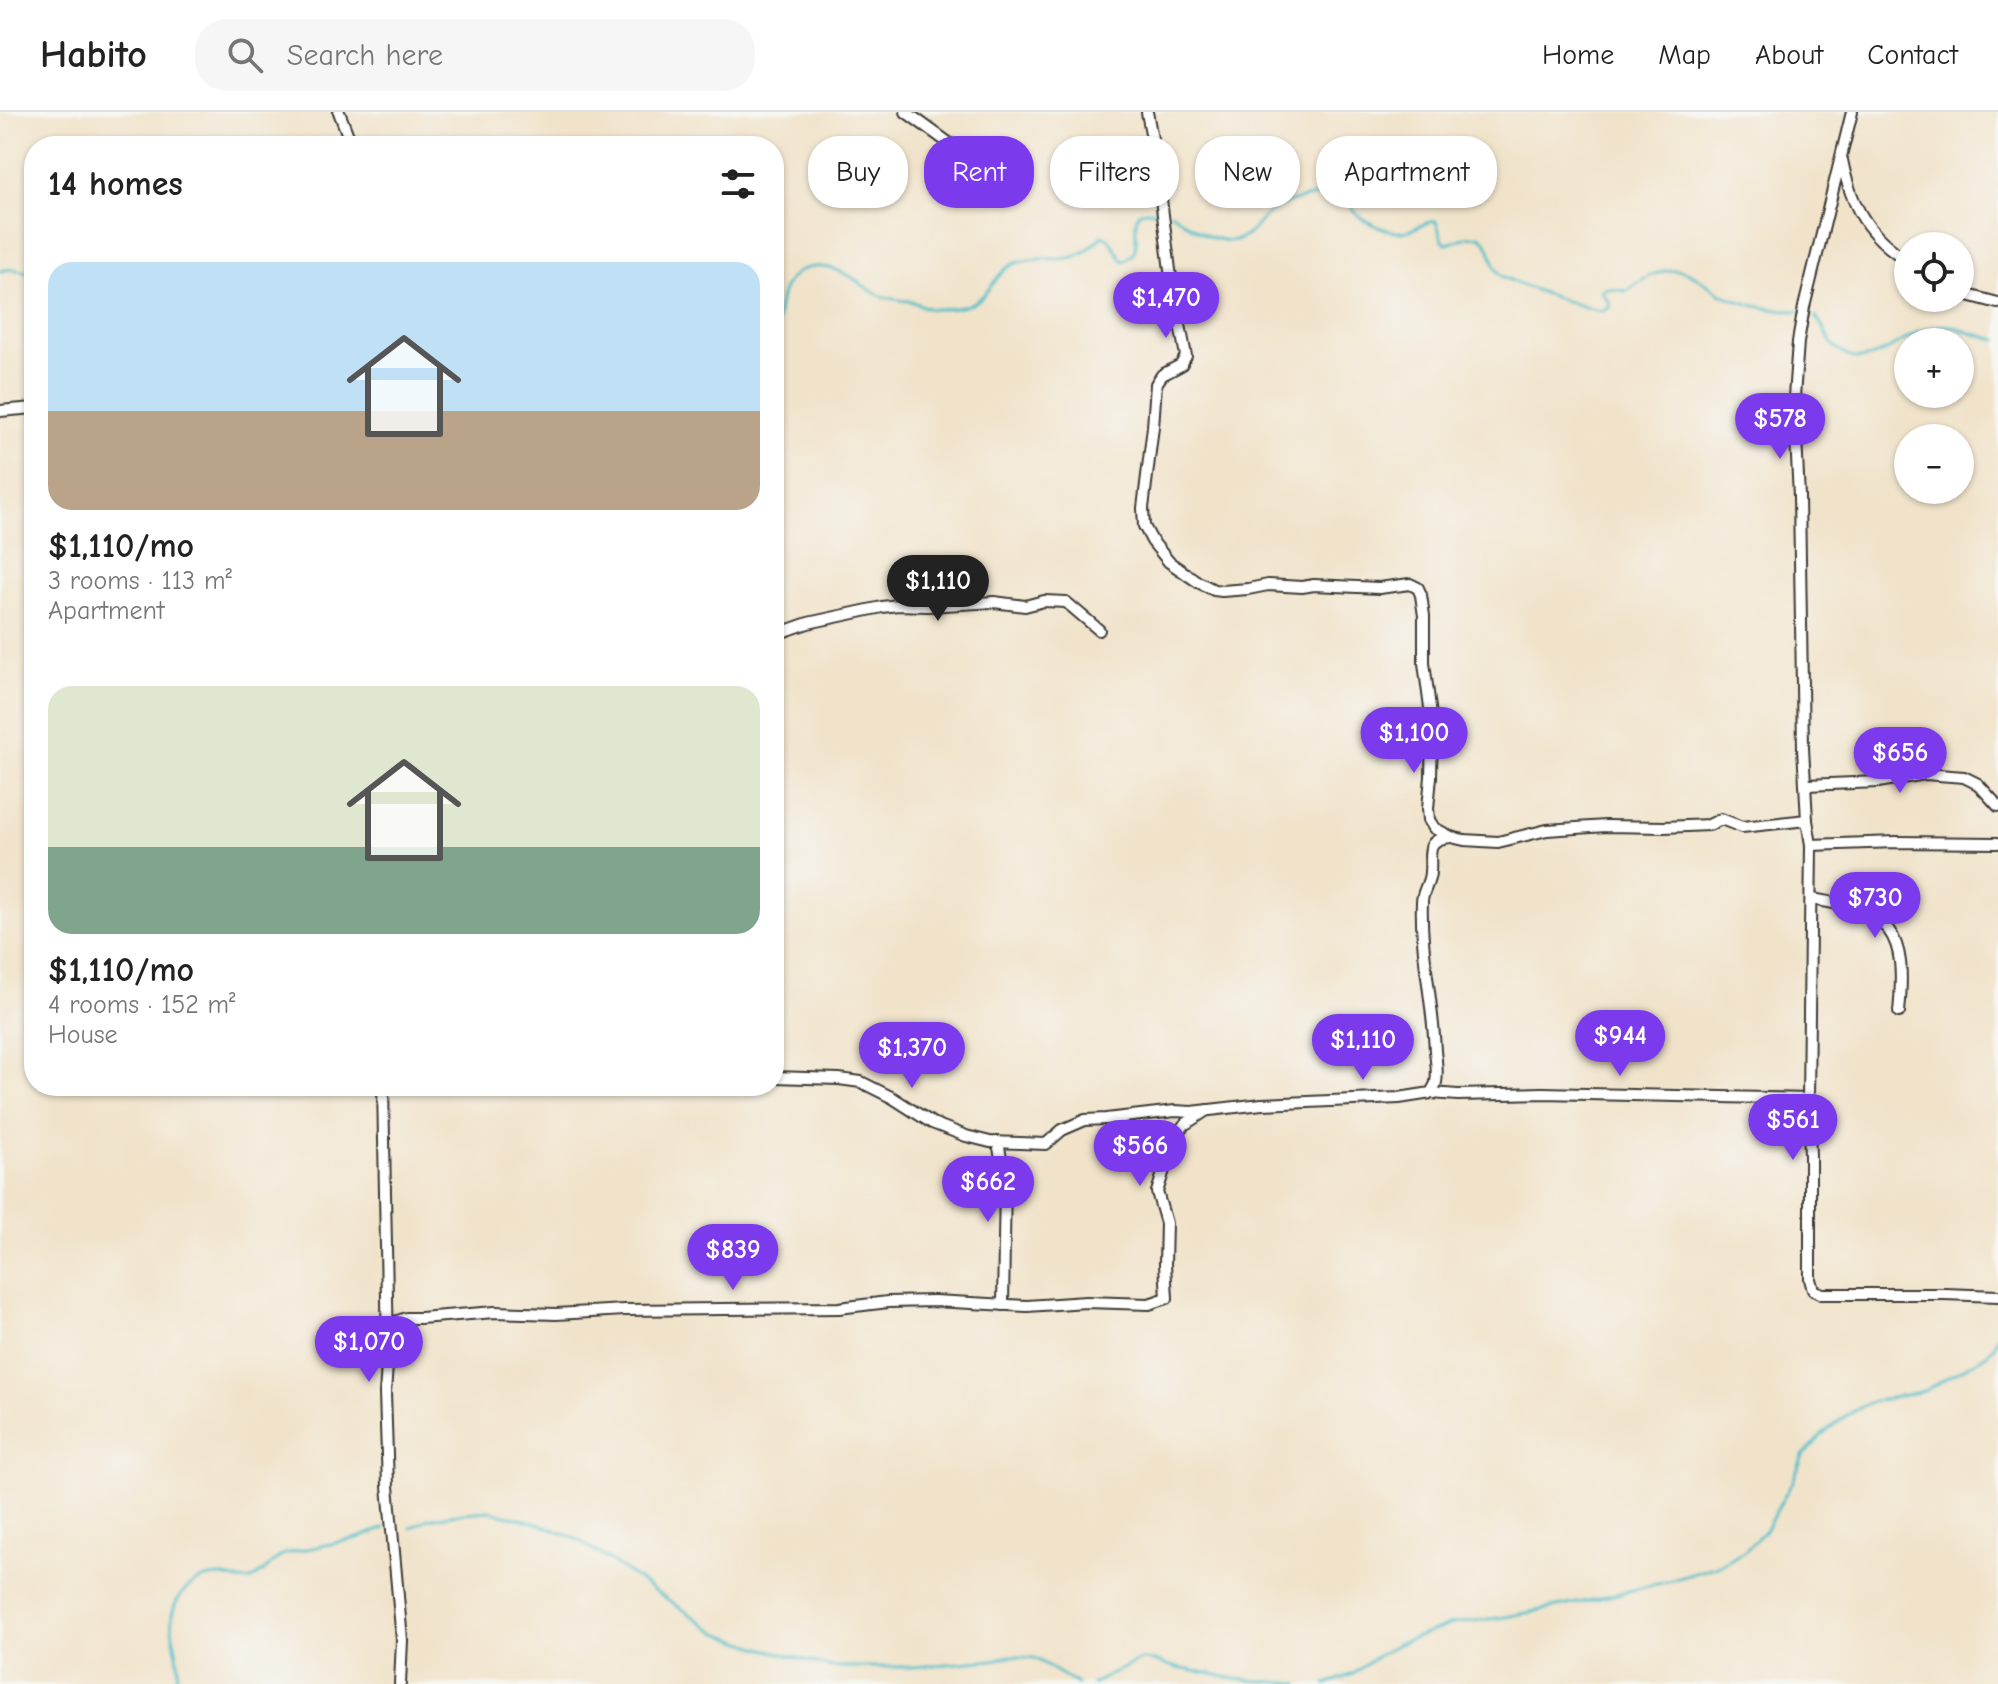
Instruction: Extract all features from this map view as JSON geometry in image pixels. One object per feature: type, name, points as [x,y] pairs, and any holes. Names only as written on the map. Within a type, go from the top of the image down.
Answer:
[{"type":"street","points":[[339,112],[348,136]]},
{"type":"street","points":[[906,112],[939,136]]},
{"type":"street","points":[[1147,112],[1171,278],[1186,356],[1181,365],[1162,375],[1156,384],[1143,508],[1144,526],[1169,562],[1198,582],[1222,591],[1268,585],[1379,588],[1410,584],[1418,588],[1424,616],[1424,663],[1432,723],[1429,820],[1434,828],[1451,837],[1498,842],[1547,830],[1709,825],[1721,819],[1742,827],[1807,820]]},
{"type":"street","points":[[1852,112],[1804,307],[1794,397],[1799,497],[1803,748],[1812,899],[1808,1099],[1810,1279],[1813,1290],[1822,1294],[1998,1296]]},
{"type":"street","points":[[1841,154],[1847,184],[1858,211],[1870,230],[1894,251]]},
{"type":"street","points":[[1974,297],[1998,303]]},
{"type":"street","points":[[0,411],[24,409]]},
{"type":"street","points":[[784,631],[808,623],[898,605],[994,602],[1025,606],[1044,601],[1066,602],[1099,630]]},
{"type":"street","points":[[1806,785],[1878,782],[1925,774],[1964,777],[1978,784],[1998,806]]},
{"type":"street","points":[[1431,1093],[1436,1083],[1434,1024],[1422,903],[1431,870],[1431,847],[1441,838],[1451,837]]},
{"type":"street","points":[[1811,845],[1998,843]]},
{"type":"street","points":[[1812,899],[1840,903],[1877,918],[1885,925],[1893,936],[1901,965],[1899,1012]]},
{"type":"street","points":[[784,1077],[861,1082],[932,1123],[979,1141],[1046,1144],[1062,1130],[1085,1120],[1262,1104],[1399,1098],[1431,1093],[1808,1099]]},
{"type":"street","points":[[383,1096],[388,1352],[385,1393],[388,1486],[402,1640],[400,1684]]},
{"type":"street","points":[[387,1325],[406,1318],[495,1312],[556,1314],[624,1310],[839,1308],[934,1301],[1027,1306],[1115,1302],[1149,1304],[1167,1298],[1166,1223],[1157,1192],[1173,1142],[1184,1125],[1207,1110]]},
{"type":"street","points":[[998,1142],[1005,1181],[1003,1305]]},
{"type":"street","points":[[387,1302],[406,1318]]},
{"type":"waterway","points":[[1171,212],[1208,236],[1229,241],[1248,234],[1276,208],[1306,198],[1335,195],[1343,198],[1365,220],[1391,231],[1407,231],[1436,221],[1447,244],[1480,236],[1488,245],[1501,275],[1596,310],[1609,308],[1609,302],[1601,291],[1607,288],[1627,291],[1656,273],[1677,270],[1738,301],[1799,311]]},
{"type":"waterway","points":[[784,288],[798,272],[806,268],[825,267],[844,273],[886,297],[930,308],[954,308],[979,299],[1012,265],[1032,259],[1072,257],[1092,246],[1103,235],[1123,261],[1130,257],[1136,247],[1138,213],[1158,211]]},
{"type":"waterway","points":[[0,271],[24,271]]},
{"type":"waterway","points":[[1816,317],[1836,348],[1848,356],[1861,358],[1874,356],[1912,335],[1938,326],[1998,340]]},
{"type":"waterway","points":[[1326,1684],[1353,1674],[1398,1644],[1452,1624],[1588,1601],[1721,1565],[1745,1551],[1766,1529],[1803,1456],[1822,1435],[1868,1403],[1924,1391],[1985,1356],[1998,1335]]},
{"type":"waterway","points":[[411,1528],[428,1519],[490,1511],[537,1523],[579,1540],[718,1633],[832,1667],[913,1667],[1008,1656],[1035,1658],[1077,1684]]},
{"type":"waterway","points":[[174,1684],[178,1664],[172,1619],[177,1600],[190,1586],[208,1577],[250,1580],[284,1554],[358,1538],[385,1528]]},
{"type":"waterway","points":[[1092,1684],[1140,1660],[1236,1679],[1299,1684]]}]
